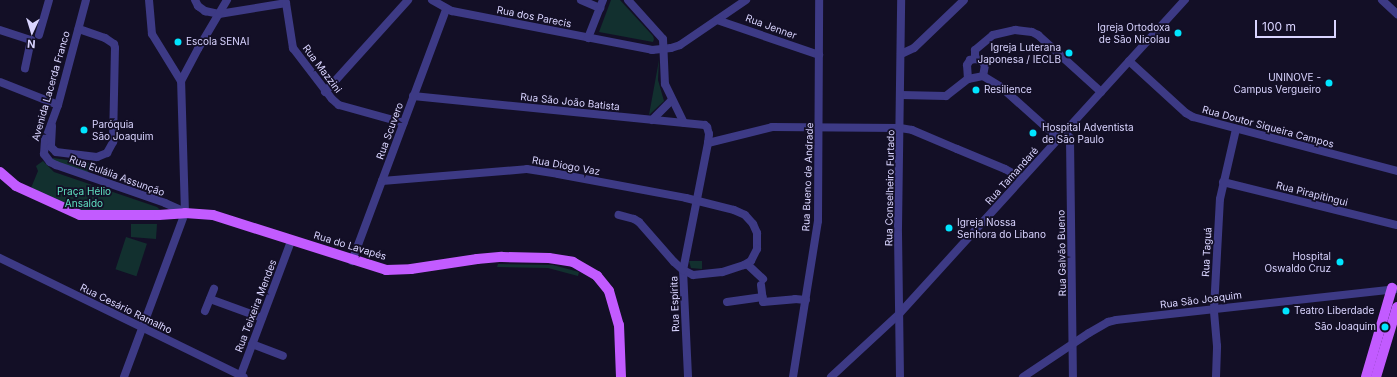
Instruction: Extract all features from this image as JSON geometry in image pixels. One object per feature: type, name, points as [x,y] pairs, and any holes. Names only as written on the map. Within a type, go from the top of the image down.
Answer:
[{"type":"main road","name":"Rua do Lavapés","points":[[0,172],[16,186],[80,215],[159,215],[185,212],[223,217],[374,268],[396,270],[502,257],[549,258],[573,262],[597,276],[610,292],[619,325],[621,377]]},
{"type":"main road","points":[[0,183],[16,186]]},
{"type":"main road","points":[[1366,377],[1394,289]]},
{"type":"main road","points":[[1376,377],[1397,307]]},
{"type":"street","points":[[39,35],[49,0]]},
{"type":"street","points":[[150,0],[152,34],[182,81]]},
{"type":"street","points":[[194,0],[198,6],[205,10],[219,14],[287,2]]},
{"type":"street","points":[[124,377],[185,212],[182,81],[198,49],[227,0]]},
{"type":"street","points":[[325,92],[408,0]]},
{"type":"street","name":"Rua dos Parecis","points":[[432,0],[446,9],[648,49],[664,49],[680,45],[746,0]]},
{"type":"street","points":[[580,0],[601,4],[588,38]]},
{"type":"street","points":[[628,0],[661,35],[664,49],[664,78],[672,100],[684,123]]},
{"type":"street","name":"Rua Bueno de Andrade","points":[[793,377],[818,221],[820,127],[819,0]]},
{"type":"street","name":"Rua Conselheiro Furtado","points":[[900,377],[901,0]]},
{"type":"street","points":[[901,54],[914,48],[964,0]]},
{"type":"street","name":"Rua Tamandaré","points":[[831,377],[899,314],[1185,0]]},
{"type":"street","points":[[1382,0],[1397,14]]},
{"type":"street","name":"Avenida Lacerda Franco","points":[[44,154],[44,140],[58,105],[79,29],[84,1]]},
{"type":"street","name":"Rua Mazzini","points":[[287,2],[294,48],[325,92],[339,105],[404,124]]},
{"type":"street","name":"Rua Scuvero","points":[[352,261],[446,9]]},
{"type":"street","points":[[728,12],[729,23]]},
{"type":"street","name":"Rua Jenner","points":[[717,20],[819,55]]},
{"type":"street","points":[[52,121],[51,147],[56,152],[97,157],[107,153],[113,142],[114,44],[105,38],[79,29]]},
{"type":"street","points":[[0,30],[31,40],[25,68]]},
{"type":"street","points":[[975,58],[975,50],[994,35],[1015,30],[1032,32],[1038,35],[1101,92]]},
{"type":"street","points":[[968,79],[967,65],[970,60],[975,58]]},
{"type":"street","points":[[975,58],[983,62],[985,68],[984,76]]},
{"type":"street","name":"Rua Doutor Siqueira Campos","points":[[1129,61],[1186,113],[1201,120],[1397,171]]},
{"type":"street","points":[[901,96],[946,96],[968,79],[984,76],[1001,87],[1059,139]]},
{"type":"street","points":[[0,82],[58,105]]},
{"type":"street","name":"Rua São João Batista","points":[[413,96],[705,125],[709,134],[708,143]]},
{"type":"street","points":[[652,120],[672,100]]},
{"type":"street","points":[[806,300],[795,299],[763,302],[762,282],[747,264],[722,272],[700,275],[693,275],[683,270],[708,143],[768,128],[900,128],[912,130],[1022,178]]},
{"type":"street","name":"Rua Taguá","points":[[1216,377],[1217,346],[1214,308],[1220,199],[1236,129]]},
{"type":"street","name":"Rua Galvão Bueno","points":[[1065,132],[1070,138],[1073,377]]},
{"type":"street","name":"Rua Eulália Assunção","points":[[44,154],[50,162],[56,165],[185,212]]},
{"type":"street","name":"Rua Diogo Vaz","points":[[382,181],[527,169],[697,200],[734,210],[749,219],[757,233],[757,245],[754,256],[747,264]]},
{"type":"street","name":"Rua Pirapitingui","points":[[1223,182],[1397,225]]},
{"type":"street","name":"Rua Espírita","points":[[618,215],[634,219],[638,222],[683,270],[688,377]]},
{"type":"street","name":"Rua Teixeira Mendes","points":[[241,376],[291,241]]},
{"type":"street","name":"Rua Cesário Ramalho","points":[[0,258],[241,376]]},
{"type":"street","points":[[205,311],[214,289]]},
{"type":"street","name":"Rua São Joaquim","points":[[1023,377],[1108,322],[1214,308],[1394,289]]},
{"type":"street","points":[[727,302],[763,297]]},
{"type":"street","points":[[210,299],[262,318]]},
{"type":"street","points":[[252,344],[283,356]]},
{"type":"green space","points":[[611,0],[620,0],[653,36],[653,42],[599,32]]},
{"type":"green space","points":[[659,60],[658,80],[664,101],[649,115]]},
{"type":"green space","points":[[53,158],[89,163],[88,175],[52,161]]},
{"type":"green space","name":"Praça Hélio Ansaldo","points":[[43,161],[54,172],[157,207],[161,211],[81,211],[31,188],[38,171],[36,166]]},
{"type":"green space","points":[[131,224],[157,224],[156,239],[131,237]]},
{"type":"green space","points":[[126,237],[147,244],[136,276],[115,269]]},
{"type":"green space","points":[[689,261],[702,261],[702,269],[691,268]]},
{"type":"green space","points":[[498,264],[553,265],[579,272],[578,276],[548,268],[497,267]]},
{"type":"place","name":"Igreja Ortodoxa de São Nicolau","points":[[1178,33]]},
{"type":"place","name":"Escola SENAI","points":[[178,42]]},
{"type":"place","name":"Igreja Luterana Japonesa / IECLB","points":[[1069,53]]},
{"type":"place","name":"UNINOVE - Campus Vergueiro","points":[[1329,83]]},
{"type":"place","name":"Resilience","points":[[976,90]]},
{"type":"place","name":"Paróquia São Joaquim","points":[[84,130]]},
{"type":"place","name":"Hospital Adventista de São Paulo","points":[[1033,133]]},
{"type":"place","name":"Igreja Nossa Senhora do Libano","points":[[949,228]]},
{"type":"place","name":"Hospital Oswaldo Cruz","points":[[1340,262]]},
{"type":"place","name":"Teatro Liberdade","points":[[1286,311]]},
{"type":"place","name":"São Joaquim","points":[[1385,327]]}]
